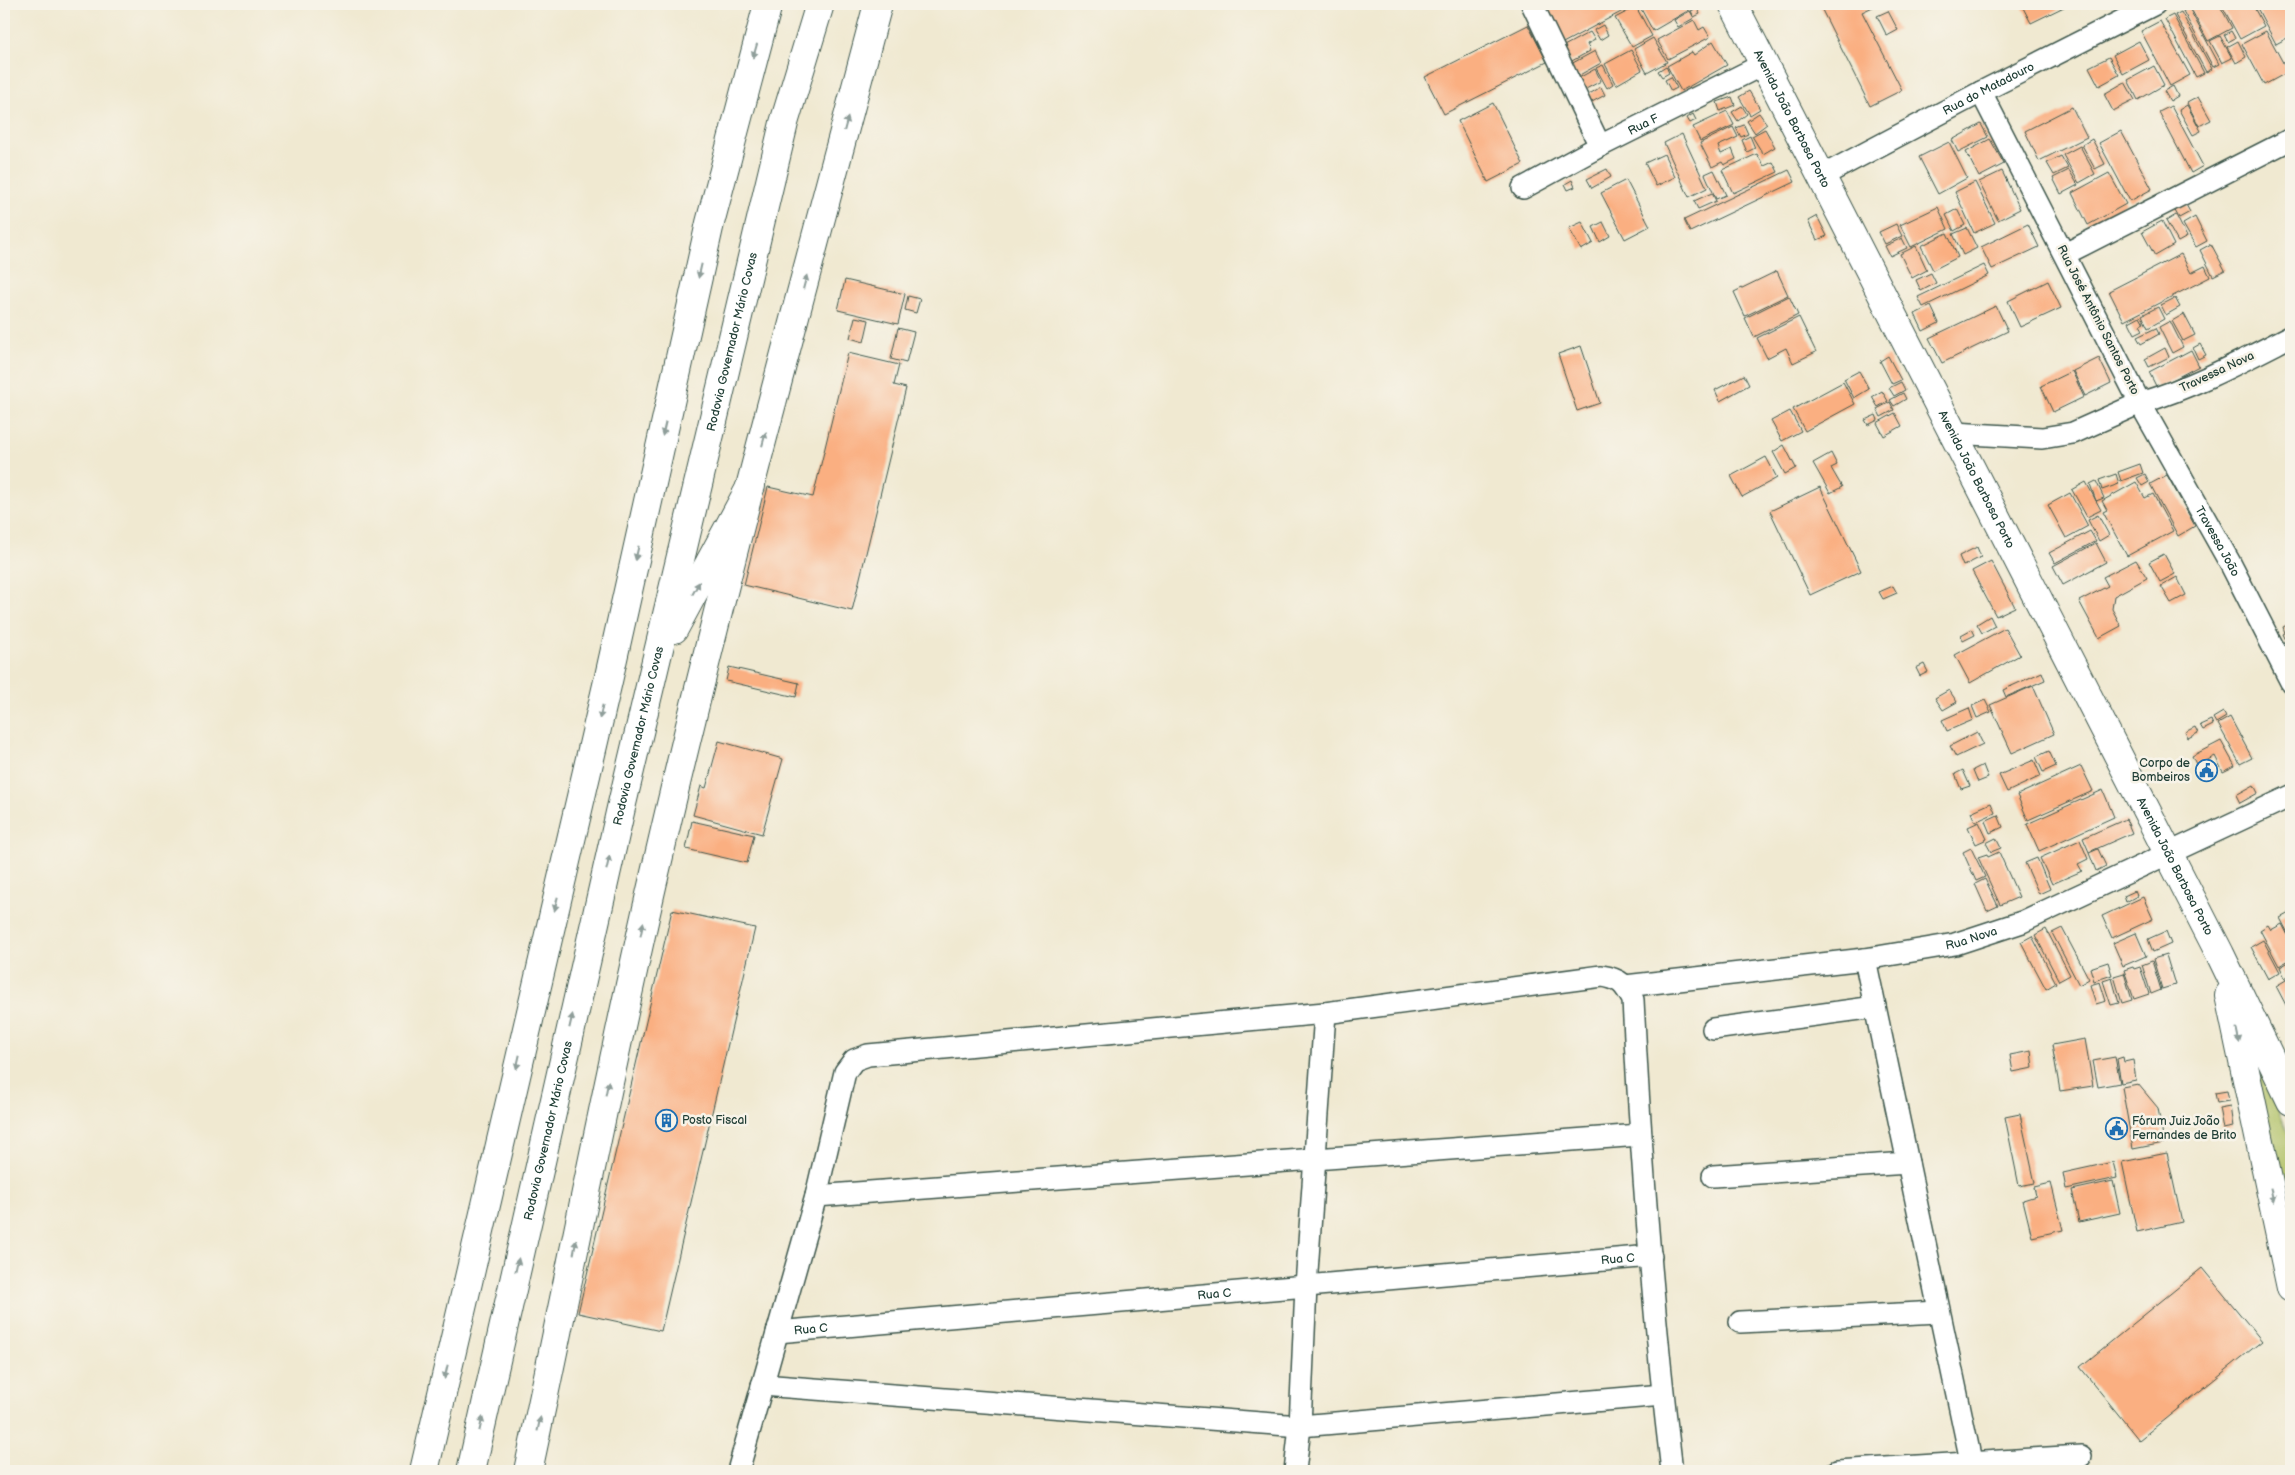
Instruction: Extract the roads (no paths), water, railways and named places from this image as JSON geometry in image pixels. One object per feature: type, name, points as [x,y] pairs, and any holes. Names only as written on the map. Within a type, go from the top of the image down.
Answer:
[{"type":"main road","points":[[424,1471],[606,690],[710,223],[768,4]]},
{"type":"main road","name":"Rodovia Governador Mário Covas","points":[[471,1471],[569,1028],[784,122],[820,4]]},
{"type":"main road","points":[[528,1471],[612,1065],[704,665],[878,4]]},
{"type":"main road","name":"Avenida João Barbosa Porto","points":[[1733,4],[2220,954],[2291,1101]]},
{"type":"main road","points":[[656,661],[752,486]]},
{"type":"main road","name":"Avenida João Barbosa Porto","points":[[2220,954],[2291,1288]]},
{"type":"street","points":[[1532,4],[1600,146]]},
{"type":"street","name":"Rua do Matadouro","points":[[1822,176],[2155,4]]},
{"type":"street","name":"Rua F","points":[[1523,188],[1600,146],[1764,64]]},
{"type":"street","name":"Rua José Antônio Santos Porto","points":[[1953,433],[2042,438],[2073,434],[2140,403],[1982,92]]},
{"type":"street","points":[[2065,254],[2291,139]]},
{"type":"street","name":"Travessa Nova","points":[[2140,403],[2171,394],[2208,378],[2291,336]]},
{"type":"street","name":"Travessa João","points":[[2140,403],[2230,562],[2291,682]]},
{"type":"street","name":"Rua Nova","points":[[1625,986],[1865,959],[1955,944],[2022,922],[2291,796]]},
{"type":"street","points":[[1865,959],[1971,1461]]},
{"type":"street","points":[[738,1471],[816,1196],[845,1072],[854,1060],[868,1055],[1325,1013],[1602,976],[1615,978],[1625,986],[1633,1000],[1640,1135],[1663,1395],[1672,1471]]},
{"type":"street","points":[[1713,1029],[1875,1007]]},
{"type":"street","points":[[1295,1471],[1300,1426],[1306,1286],[1325,1013]]},
{"type":"street","points":[[816,1196],[1640,1135]]},
{"type":"street","points":[[1713,1176],[1908,1163]]},
{"type":"street","name":"Rua C","points":[[777,1332],[1651,1256]]},
{"type":"street","points":[[1740,1322],[1939,1312]]},
{"type":"street","points":[[762,1385],[1300,1426],[1663,1395]]},
{"type":"street","points":[[1837,1471],[1971,1461],[2081,1456]]},
{"type":"place","name":"Corpo de Bombeiros","points":[[2206,770]]},
{"type":"place","name":"Posto Fiscal","points":[[666,1120]]},
{"type":"place","name":"Fórum Juiz João Fernandes de Brito","points":[[2116,1128]]}]
